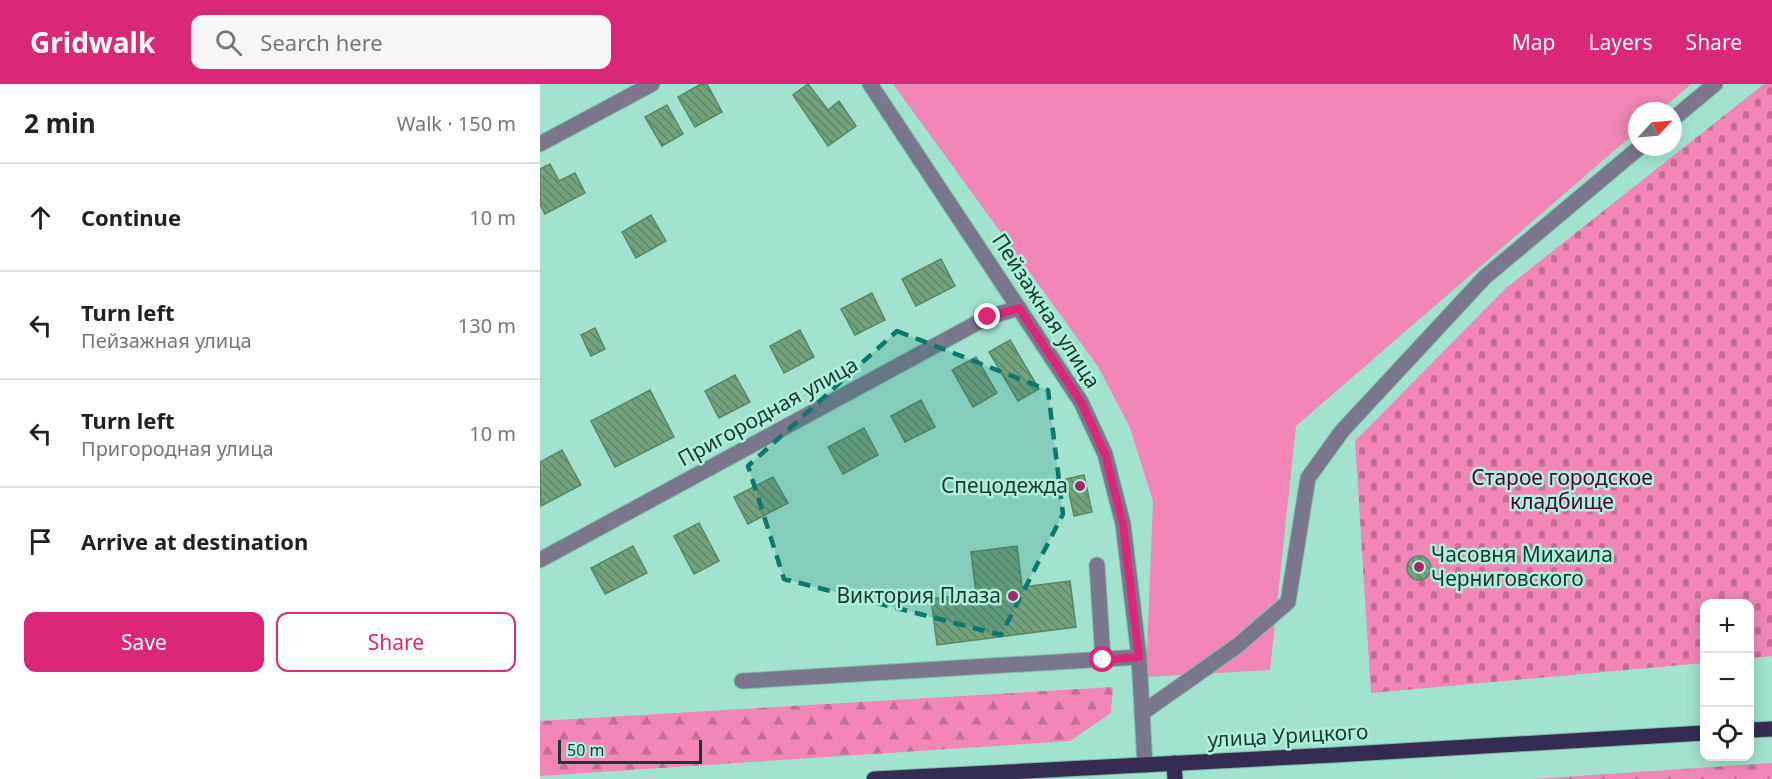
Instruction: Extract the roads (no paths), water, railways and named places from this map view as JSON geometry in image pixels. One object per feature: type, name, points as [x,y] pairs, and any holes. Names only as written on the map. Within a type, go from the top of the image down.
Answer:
[{"type":"main road","points":[[1754,730],[1772,729]]},
{"type":"main road","name":"улица Урицкого","points":[[874,779],[1700,733]]},
{"type":"main road","points":[[1174,763],[1175,779]]},
{"type":"street","points":[[540,144],[652,84]]},
{"type":"street","name":"Пейзажная улица","points":[[870,84],[1081,402],[1105,454],[1123,524],[1139,657],[1144,765]]},
{"type":"street","points":[[1682,112],[1715,84]]},
{"type":"street","points":[[1142,713],[1237,645],[1288,602],[1308,478],[1342,430],[1485,276],[1629,156]]},
{"type":"street","name":"Пригородная улица","points":[[540,560],[988,317],[1019,308]]},
{"type":"street","points":[[1097,565],[1103,660]]},
{"type":"street","points":[[742,681],[1139,657]]},
{"type":"place","name":"Спецодежда","points":[[1080,486]]},
{"type":"place","name":"Часовня Михаила Черниговского","points":[[1419,567]]},
{"type":"place","name":"Виктория Плаза","points":[[1013,596]]},
{"type":"park label","name":"Старое городское кладбище","points":[[1562,490]]}]
